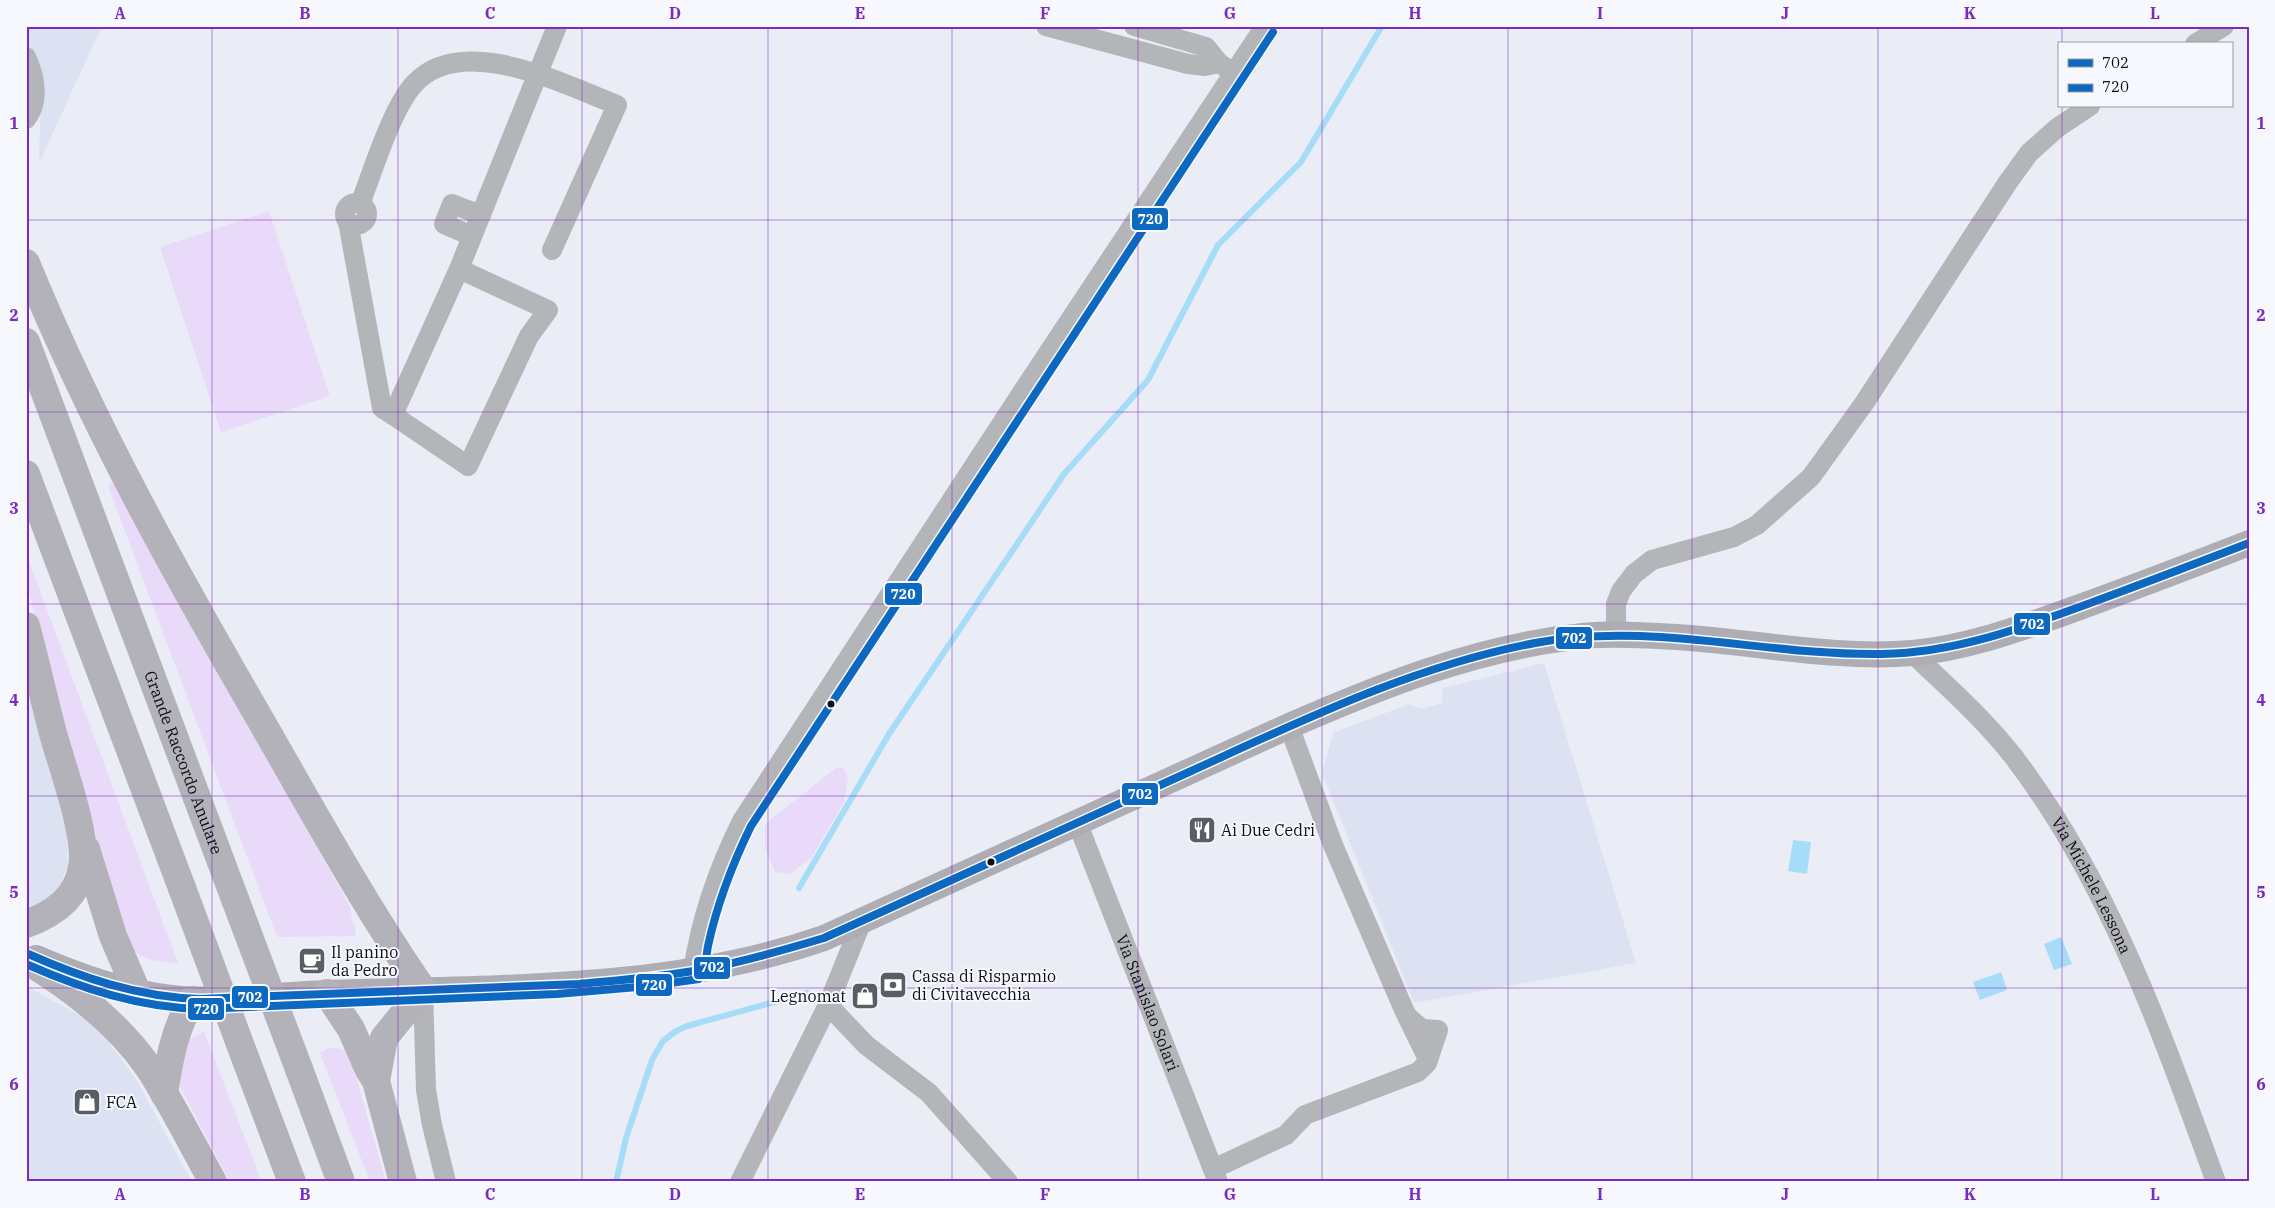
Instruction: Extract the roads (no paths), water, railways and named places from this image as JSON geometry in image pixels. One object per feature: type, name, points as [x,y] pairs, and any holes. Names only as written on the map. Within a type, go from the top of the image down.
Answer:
[{"type":"highway","points":[[26,263],[79,383],[180,580],[381,928],[424,990],[384,1038],[376,1081]]},
{"type":"highway","name":"Grande Raccordo Anulare","points":[[26,342],[341,1182]]},
{"type":"highway","points":[[26,474],[292,1182]]},
{"type":"highway","points":[[26,626],[54,736],[112,936],[138,992]]},
{"type":"highway","points":[[26,924],[43,918],[62,905],[76,886],[83,866],[78,821]]},
{"type":"highway","points":[[26,960],[71,990],[107,1022],[148,1067],[213,1182]]},
{"type":"highway","points":[[327,993],[351,1030],[376,1081],[403,1182]]},
{"type":"highway","points":[[164,1094],[172,1045],[182,1018],[192,1000]]},
{"type":"main road","points":[[26,953],[79,976],[138,992],[192,1000],[602,982],[693,971],[784,952],[824,938],[1289,726],[1379,688],[1472,656],[1576,636],[1660,636],[1847,652],[1912,653],[1967,643],[2014,631],[2249,543]]},
{"type":"street","points":[[393,415],[459,269],[557,26]]},
{"type":"street","points":[[1046,26],[1188,64],[1227,68]]},
{"type":"street","points":[[1134,26],[1206,47],[1227,68]]},
{"type":"street","points":[[693,971],[700,930],[715,881],[726,852],[742,821],[1020,396],[1227,68],[1265,26]]},
{"type":"street","points":[[2197,42],[2224,26]]},
{"type":"street","points":[[26,57],[31,67],[34,86],[33,106],[26,119]]},
{"type":"street","points":[[459,269],[548,310],[529,336],[468,466],[382,408],[348,222],[358,225],[365,222],[367,212],[360,204],[389,130],[401,105],[415,83],[429,72],[448,65],[469,61],[491,62],[538,74],[617,105],[552,250]]},
{"type":"street","points":[[1616,636],[1616,604],[1621,591],[1634,574],[1652,560],[1734,536],[1757,525],[1811,477],[1865,402],[2029,153],[2057,128],[2087,108]]},
{"type":"street","points":[[472,236],[444,224],[452,204],[481,215]]},
{"type":"street","name":"Via Michele Lessona","points":[[1912,653],[1958,695],[1993,733],[2028,778],[2096,890],[2133,963],[2216,1182]]},
{"type":"street","points":[[1216,1175],[1286,1135],[1305,1114],[1418,1072],[1425,1067],[1438,1030],[1422,1029],[1407,1016],[1333,844],[1289,726]]},
{"type":"street","name":"Via Stanislao Solari","points":[[1077,822],[1216,1175]]},
{"type":"street","points":[[740,1182],[828,1006],[862,921]]},
{"type":"street","points":[[424,990],[426,1090],[446,1182]]},
{"type":"street","points":[[828,1006],[866,1045],[925,1089],[1008,1182]]},
{"type":"street","points":[[2200,1182],[2207,1158]]},
{"type":"water","points":[[1793,840],[1811,842],[1807,874],[1788,871]]},
{"type":"water","points":[[2061,937],[2072,964],[2054,970],[2044,944]]},
{"type":"water","points":[[2001,972],[2007,990],[1980,1000],[1973,982]]},
{"type":"waterway","points":[[799,888],[889,734],[1064,474],[1148,380],[1218,245],[1301,162],[1382,26]]},
{"type":"waterway","points":[[616,1182],[626,1138],[652,1060],[663,1041],[676,1031],[687,1026],[807,993]]},
{"type":"place","name":"Ai Due Cedri","points":[[1202,830]]},
{"type":"place","name":"Il panino da Pedro","points":[[312,961]]},
{"type":"place","name":"Cassa di Risparmio di Civitavecchia","points":[[893,985]]},
{"type":"place","name":"Legnomat","points":[[865,996]]},
{"type":"place","name":"FCA","points":[[87,1102]]}]
